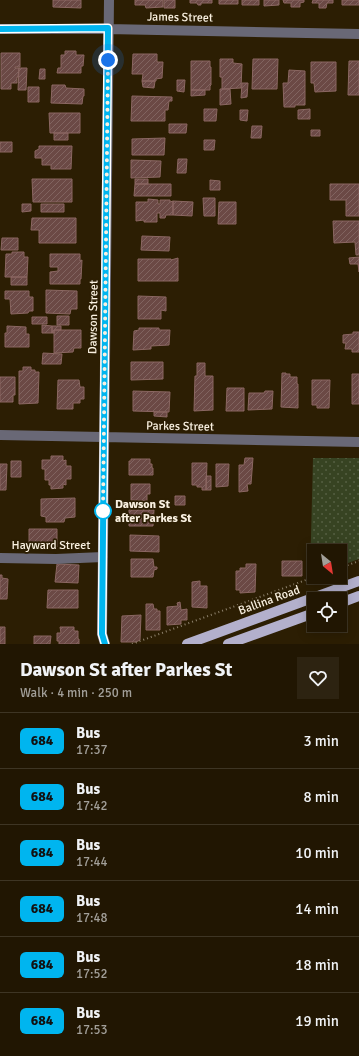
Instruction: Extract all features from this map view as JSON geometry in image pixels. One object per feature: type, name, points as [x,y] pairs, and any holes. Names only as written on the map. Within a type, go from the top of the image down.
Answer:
[{"type":"main road","name":"Ballina Road","points":[[187,644],[359,581]]},
{"type":"main road","points":[[347,600],[359,596]]},
{"type":"main road","points":[[228,644],[307,616]]},
{"type":"street","name":"Dawson Street","points":[[105,644],[102,634],[109,0]]},
{"type":"street","name":"James Street","points":[[0,29],[108,28],[359,34]]},
{"type":"street","name":"Parkes Street","points":[[0,435],[359,442]]},
{"type":"street","name":"Hayward Street","points":[[0,558],[56,559],[103,557]]},
{"type":"street","name":"Dawson Street","points":[[97,644],[102,634]]},
{"type":"path","points":[[347,565],[359,561]]},
{"type":"path","points":[[132,644],[307,580]]},
{"type":"green space","points":[[313,458],[359,458],[359,559],[347,563],[347,544],[311,544]]},
{"type":"building","points":[[53,0],[81,0],[81,8],[53,7]]},
{"type":"building","points":[[135,0],[163,0],[163,7],[146,8],[145,5],[135,5]]},
{"type":"building","points":[[164,0],[175,0],[175,8],[164,8]]},
{"type":"building","points":[[190,0],[212,0],[212,3],[201,3],[201,5],[198,5],[197,3],[190,3]]},
{"type":"building","points":[[219,0],[238,0],[238,4],[219,4]]},
{"type":"building","points":[[242,0],[259,0],[259,5],[242,5]]},
{"type":"building","points":[[264,0],[279,0],[279,5],[264,6]]},
{"type":"building","points":[[283,0],[304,0],[304,2],[300,3],[300,7],[291,7],[291,3],[284,3]]},
{"type":"building","points":[[313,0],[333,0],[333,3],[327,3],[326,8],[319,8],[319,3],[312,3]]},
{"type":"building","points":[[342,0],[359,0],[359,5],[342,5]]},
{"type":"building","points":[[65,51],[76,51],[76,55],[84,55],[81,73],[57,73],[58,68],[61,68],[61,55],[65,55]]},
{"type":"building","points":[[1,53],[20,53],[20,67],[15,67],[19,68],[17,83],[11,83],[11,89],[1,89]]},
{"type":"building","points":[[133,54],[157,54],[157,62],[163,62],[162,78],[156,79],[156,81],[142,81],[143,74],[132,74]]},
{"type":"building","points":[[220,59],[233,59],[233,63],[242,64],[241,88],[222,89]]},
{"type":"building","points":[[253,59],[278,59],[277,89],[252,89]]},
{"type":"building","points":[[191,61],[210,61],[210,90],[191,90]]},
{"type":"building","points":[[349,61],[359,61],[359,95],[348,95]]},
{"type":"building","points":[[311,62],[336,62],[336,91],[315,92],[314,83],[311,83]]},
{"type":"building","points":[[19,68],[27,68],[26,90],[18,90]]},
{"type":"building","points":[[40,69],[45,69],[45,79],[39,79]]},
{"type":"building","points":[[289,70],[305,71],[305,105],[284,107],[283,83],[288,83]]},
{"type":"building","points":[[177,80],[185,80],[184,92],[177,91]]},
{"type":"building","points":[[142,81],[155,81],[154,88],[143,87]]},
{"type":"building","points":[[242,83],[248,83],[247,97],[241,98]]},
{"type":"building","points":[[52,85],[65,85],[66,88],[84,89],[82,104],[51,103]]},
{"type":"building","points":[[28,87],[39,87],[39,102],[28,102]]},
{"type":"building","points":[[220,89],[230,89],[231,104],[220,105]]},
{"type":"building","points":[[191,90],[205,90],[205,95],[191,96]]},
{"type":"building","points":[[132,96],[172,97],[172,101],[169,101],[168,110],[165,110],[165,121],[131,121]]},
{"type":"building","points":[[204,109],[217,109],[216,121],[204,121]]},
{"type":"building","points":[[310,109],[310,119],[298,119],[298,110]]},
{"type":"building","points":[[240,110],[248,110],[247,121],[240,120]]},
{"type":"building","points":[[49,113],[80,113],[80,133],[50,133]]},
{"type":"building","points":[[169,124],[187,124],[186,133],[169,133]]},
{"type":"building","points":[[252,126],[262,126],[261,138],[251,138]]},
{"type":"building","points":[[311,130],[320,130],[320,136],[311,136]]},
{"type":"building","points":[[54,133],[68,133],[68,140],[54,140]]},
{"type":"building","points":[[165,138],[164,155],[132,155],[132,139]]},
{"type":"building","points":[[204,140],[215,140],[214,150],[204,150]]},
{"type":"building","points":[[0,142],[12,142],[12,152],[0,152]]},
{"type":"building","points":[[39,146],[72,146],[71,169],[51,169],[51,165],[42,165],[42,158],[35,158],[35,151],[39,149]]},
{"type":"building","points":[[178,159],[187,159],[186,173],[177,173]]},
{"type":"building","points":[[131,160],[161,161],[160,177],[131,178]]},
{"type":"building","points":[[32,179],[72,179],[72,202],[33,202]]},
{"type":"building","points":[[135,179],[148,179],[148,184],[135,184]]},
{"type":"building","points":[[210,180],[220,181],[220,190],[210,190]]},
{"type":"building","points":[[135,184],[171,184],[171,196],[134,196]]},
{"type":"building","points":[[330,184],[359,184],[359,216],[346,216],[346,200],[330,200]]},
{"type":"building","points":[[203,198],[215,198],[215,216],[204,216]]},
{"type":"building","points":[[148,199],[158,200],[158,204],[160,204],[160,200],[170,200],[170,202],[173,201],[173,215],[166,215],[165,218],[160,218],[160,213],[157,213],[157,222],[144,222],[144,220],[136,221],[136,202],[148,202]]},
{"type":"building","points":[[173,201],[193,202],[192,216],[173,215]]},
{"type":"building","points":[[219,202],[236,202],[236,224],[218,224]]},
{"type":"building","points":[[22,204],[31,204],[31,211],[22,212]]},
{"type":"building","points":[[41,204],[64,204],[64,212],[41,212]]},
{"type":"building","points":[[32,218],[76,218],[76,243],[39,243],[39,230],[31,230]]},
{"type":"building","points":[[333,221],[359,221],[359,255],[356,255],[355,242],[334,243]]},
{"type":"building","points":[[142,236],[170,237],[169,251],[141,250]]},
{"type":"building","points":[[2,238],[18,238],[18,250],[1,250]]},
{"type":"building","points":[[12,252],[24,252],[24,257],[28,257],[27,277],[5,277],[6,254],[12,254]]},
{"type":"building","points":[[50,254],[80,254],[80,261],[82,260],[80,284],[50,284],[50,272],[58,271],[58,267],[50,267]]},
{"type":"building","points":[[359,257],[359,272],[358,264],[350,264],[349,258]]},
{"type":"building","points":[[178,258],[178,281],[138,281],[138,259],[171,260]]},
{"type":"building","points":[[11,277],[27,277],[27,285],[11,285]]},
{"type":"building","points":[[46,290],[77,291],[77,309],[71,309],[70,314],[46,313]]},
{"type":"building","points":[[5,291],[29,291],[29,297],[33,297],[33,311],[29,311],[28,313],[11,314],[10,299],[5,299]]},
{"type":"building","points":[[138,296],[166,297],[166,311],[161,310],[161,319],[138,319]]},
{"type":"building","points":[[57,316],[69,316],[69,325],[57,325]]},
{"type":"building","points":[[32,317],[47,317],[47,324],[32,324]]},
{"type":"building","points":[[42,325],[52,326],[52,333],[42,333]]},
{"type":"building","points":[[7,326],[26,327],[26,334],[29,334],[29,347],[5,347],[5,333],[7,333]]},
{"type":"building","points":[[52,326],[61,326],[61,330],[54,330],[54,333],[52,333]]},
{"type":"building","points":[[139,328],[159,328],[159,330],[170,330],[169,345],[151,346],[151,349],[133,350],[134,331],[139,330]]},
{"type":"building","points":[[54,330],[81,330],[81,348],[74,348],[73,352],[54,353]]},
{"type":"building","points":[[353,332],[359,332],[359,352],[352,352],[352,349],[345,349],[346,343],[343,343],[343,335],[353,334]]},
{"type":"building","points":[[43,353],[62,354],[61,364],[42,364]]},
{"type":"building","points":[[131,362],[163,362],[163,379],[131,380]]},
{"type":"building","points":[[197,363],[205,363],[205,376],[213,376],[213,410],[194,411]]},
{"type":"building","points":[[23,367],[31,367],[31,370],[39,372],[38,403],[19,404],[19,371],[23,371]]},
{"type":"building","points":[[282,373],[290,374],[290,377],[297,377],[298,408],[281,407]]},
{"type":"building","points":[[352,374],[359,374],[359,404],[352,404]]},
{"type":"building","points":[[0,377],[15,377],[15,395],[13,395],[13,402],[0,402]]},
{"type":"building","points":[[58,380],[79,380],[80,387],[84,387],[84,399],[80,399],[80,403],[73,403],[73,409],[57,409]]},
{"type":"building","points":[[312,380],[330,380],[329,408],[317,408],[317,405],[312,405]]},
{"type":"building","points":[[227,388],[244,388],[244,411],[226,411]]},
{"type":"building","points":[[133,391],[170,392],[169,412],[133,411]]},
{"type":"building","points":[[265,391],[273,391],[272,409],[248,410],[249,393],[264,393]]},
{"type":"building","points":[[154,412],[167,412],[167,417],[154,416]]},
{"type":"building","points":[[51,456],[63,456],[63,461],[66,460],[66,466],[71,466],[71,479],[66,479],[66,485],[63,484],[63,488],[51,489],[49,480],[45,480],[45,469],[42,469],[42,460],[51,460]]},
{"type":"building","points":[[245,458],[253,458],[251,484],[247,484],[248,491],[239,492],[239,465],[244,465]]},
{"type":"building","points":[[131,459],[150,459],[150,464],[152,464],[153,468],[153,475],[129,475],[129,461],[131,461]]},
{"type":"building","points":[[11,461],[21,461],[21,477],[11,477]]},
{"type":"building","points":[[192,463],[207,463],[206,490],[202,490],[202,487],[197,487],[197,485],[192,485]]},
{"type":"building","points":[[0,464],[7,464],[6,490],[0,490]]},
{"type":"building","points":[[216,464],[229,464],[228,486],[216,487]]},
{"type":"building","points":[[206,476],[211,476],[211,490],[206,490]]},
{"type":"building","points":[[131,484],[150,484],[150,494],[147,494],[147,501],[131,500]]},
{"type":"building","points":[[175,496],[185,496],[185,505],[175,505]]},
{"type":"building","points":[[75,498],[75,517],[65,518],[64,522],[46,522],[46,517],[41,516],[41,499]]},
{"type":"building","points":[[129,510],[154,510],[153,526],[129,526]]},
{"type":"building","points":[[29,529],[57,529],[57,547],[34,548],[34,544],[29,545]]},
{"type":"building","points":[[130,535],[159,536],[159,552],[130,551]]},
{"type":"building","points":[[131,559],[153,559],[154,567],[157,567],[157,569],[154,570],[153,577],[131,577]]},
{"type":"building","points":[[282,561],[302,561],[302,576],[282,576]]},
{"type":"building","points":[[57,564],[79,565],[78,583],[55,582]]},
{"type":"building","points":[[246,564],[256,564],[255,592],[240,593],[240,590],[236,590],[236,571],[240,571],[240,568],[246,568]]},
{"type":"building","points":[[0,575],[2,575],[2,578],[8,579],[7,599],[0,599]]},
{"type":"building","points":[[200,581],[200,586],[207,586],[207,608],[192,607],[192,582]]},
{"type":"building","points":[[48,590],[78,590],[78,608],[47,608]]},
{"type":"building","points":[[180,602],[181,610],[187,609],[187,620],[181,620],[181,624],[167,625],[167,607],[178,606],[177,603]]},
{"type":"building","points":[[146,604],[153,604],[154,609],[160,611],[160,630],[146,630]]},
{"type":"building","points":[[141,615],[140,640],[136,642],[121,642],[122,616]]},
{"type":"building","points":[[0,627],[5,627],[5,644],[0,644]]},
{"type":"building","points":[[60,627],[74,627],[74,631],[78,631],[79,644],[59,644],[59,641],[57,641],[57,633],[61,633]]},
{"type":"building","points":[[34,636],[51,636],[50,644],[34,644]]},
{"type":"bus line","name":"684","points":[[0,29],[108,28],[102,634],[105,644]]},
{"type":"place","name":"Dawson St after Parkes St","points":[[103,511]]},
{"type":"route","points":[[103,511],[108,60]]}]
